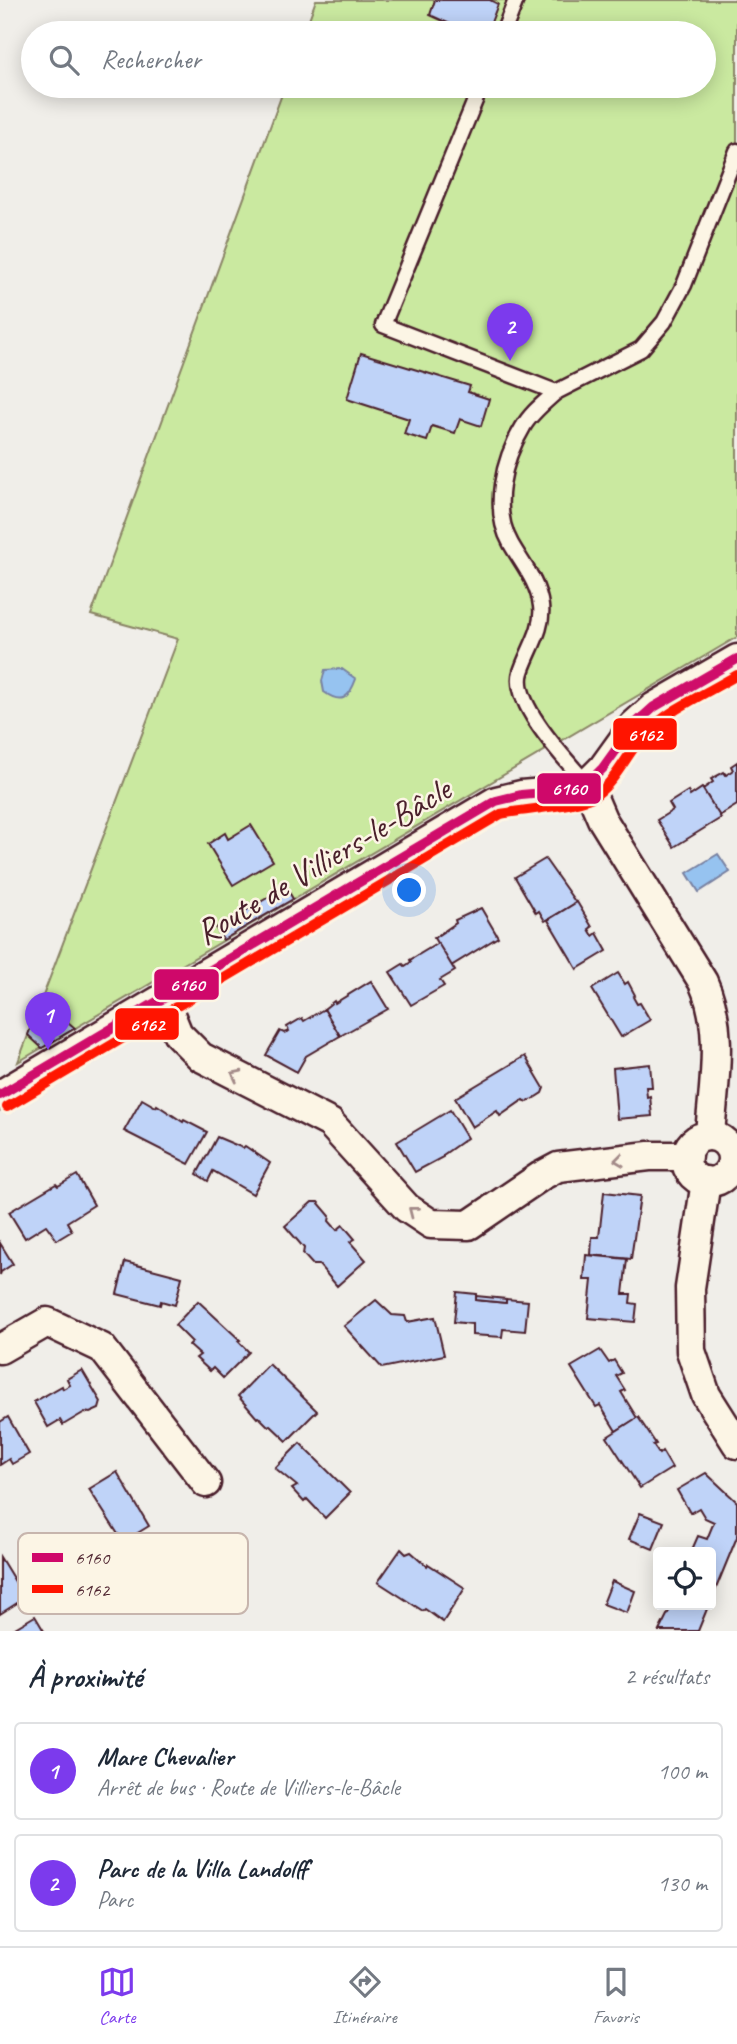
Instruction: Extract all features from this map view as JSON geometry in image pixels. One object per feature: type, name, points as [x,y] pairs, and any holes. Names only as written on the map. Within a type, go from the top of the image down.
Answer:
[{"type":"street","points":[[710,1136],[717,1028],[712,1001],[703,982],[602,819],[586,784],[603,768],[635,725],[654,707],[737,659]]},
{"type":"street","name":"Route de Villiers-le-Bâcle","points":[[0,1096],[496,801],[521,795],[555,792],[586,784]]},
{"type":"street","points":[[164,1000],[178,1034],[201,1057],[330,1123],[407,1208],[431,1224],[469,1225],[558,1167],[649,1156],[687,1156]]},
{"type":"street","points":[[710,1136],[723,1140],[734,1159],[727,1173],[720,1178],[706,1181],[695,1177],[689,1170],[687,1156],[691,1144],[710,1136]]},
{"type":"street","points":[[706,1181],[690,1288],[691,1352],[706,1395],[737,1444]]},
{"type":"street","points":[[0,1349],[47,1322],[102,1349],[206,1483]]},
{"type":"lane","points":[[508,21],[516,0]]},
{"type":"lane","points":[[476,98],[383,325],[556,392]]},
{"type":"lane","points":[[586,784],[546,736],[525,702],[520,675],[542,618],[541,603],[533,578],[510,542],[502,520],[502,489],[511,454],[523,425],[556,392],[641,349],[664,321],[684,285],[737,150]]},
{"type":"green space","points":[[316,0],[737,0],[737,637],[18,1062],[178,639],[91,615],[281,98],[716,98],[716,21],[308,21]]},
{"type":"water","points":[[342,669],[356,679],[348,695],[340,699],[324,692],[322,681],[325,670]]},
{"type":"water","points":[[718,854],[730,872],[699,892],[687,873]]},
{"type":"building","points":[[435,0],[490,0],[498,4],[492,21],[443,21],[430,15]]},
{"type":"building","points":[[361,353],[470,386],[468,392],[489,399],[481,426],[460,419],[455,433],[432,426],[427,441],[404,434],[409,419],[347,399]]},
{"type":"building","points":[[737,762],[737,805],[719,816],[703,789],[713,782],[711,779],[733,770],[731,766]]},
{"type":"building","points":[[702,788],[721,818],[674,847],[657,820],[673,810],[669,803],[688,791],[690,796]]},
{"type":"building","points":[[251,825],[273,861],[233,885],[208,844],[225,833],[228,839]]},
{"type":"building","points":[[545,859],[576,903],[545,921],[539,911],[536,913],[515,877]]},
{"type":"building","points":[[286,887],[293,899],[223,940],[216,928]]},
{"type":"building","points":[[577,902],[592,927],[589,929],[593,936],[597,933],[607,951],[577,969],[548,920]]},
{"type":"building","points":[[481,908],[498,937],[451,966],[434,938],[456,923],[455,920]]},
{"type":"building","points":[[438,943],[455,971],[440,980],[444,986],[411,1005],[390,972],[403,964],[405,966]]},
{"type":"building","points":[[618,973],[625,984],[628,982],[637,1004],[640,1003],[650,1020],[621,1037],[592,989]]},
{"type":"building","points":[[371,981],[388,1009],[340,1036],[324,1009]]},
{"type":"building","points":[[41,999],[75,1028],[42,1048],[28,1035]]},
{"type":"building","points":[[324,1009],[340,1036],[306,1056],[297,1072],[266,1055],[280,1031],[289,1031],[287,1027]]},
{"type":"building","points":[[525,1056],[544,1088],[542,1093],[528,1102],[523,1100],[500,1116],[497,1111],[472,1127],[455,1098]]},
{"type":"building","points":[[650,1064],[652,1087],[646,1087],[652,1116],[617,1119],[613,1068]]},
{"type":"building","points":[[142,1099],[207,1132],[189,1164],[124,1131]]},
{"type":"building","points":[[450,1110],[467,1138],[443,1157],[415,1172],[397,1142]]},
{"type":"building","points":[[217,1137],[243,1148],[245,1146],[270,1163],[253,1194],[213,1171],[208,1181],[197,1174]]},
{"type":"building","points":[[77,1175],[94,1205],[67,1222],[72,1231],[57,1240],[46,1225],[25,1238],[9,1212],[56,1184],[58,1186]]},
{"type":"building","points":[[604,1192],[640,1196],[631,1259],[591,1255],[592,1237],[599,1237]]},
{"type":"building","points":[[312,1202],[318,1202],[337,1230],[343,1225],[355,1239],[350,1242],[366,1260],[337,1286],[319,1265],[313,1265],[303,1254],[304,1248],[285,1226]]},
{"type":"building","points":[[0,1243],[13,1264],[0,1275]]},
{"type":"building","points":[[586,1255],[627,1259],[623,1294],[631,1294],[630,1303],[637,1304],[635,1322],[588,1318],[592,1280],[584,1280]]},
{"type":"building","points":[[125,1262],[182,1277],[175,1305],[161,1301],[160,1305],[117,1294]]},
{"type":"building","points":[[457,1292],[476,1294],[476,1300],[506,1303],[506,1299],[528,1301],[525,1331],[503,1329],[502,1337],[472,1335],[472,1324],[454,1322]]},
{"type":"building","points":[[476,1296],[506,1299],[506,1303],[476,1300]]},
{"type":"building","points":[[376,1300],[392,1315],[405,1316],[407,1322],[435,1317],[444,1355],[382,1368],[344,1326]]},
{"type":"building","points":[[198,1301],[240,1340],[238,1341],[249,1352],[223,1378],[213,1368],[210,1371],[196,1358],[200,1355],[189,1345],[192,1342],[175,1325]]},
{"type":"building","points":[[600,1350],[609,1363],[614,1360],[622,1373],[616,1376],[625,1390],[621,1392],[637,1418],[616,1431],[600,1405],[596,1407],[571,1367]]},
{"type":"building","points":[[269,1364],[317,1411],[287,1441],[270,1425],[257,1418],[238,1396]]},
{"type":"building","points":[[82,1370],[101,1402],[99,1409],[85,1412],[63,1425],[60,1420],[48,1427],[34,1402],[62,1386],[63,1389],[70,1385],[67,1379]]},
{"type":"building","points":[[8,1417],[29,1454],[12,1464],[9,1459],[0,1465],[0,1422]]},
{"type":"building","points":[[638,1417],[656,1444],[653,1445],[659,1454],[662,1451],[672,1468],[640,1488],[607,1437]]},
{"type":"building","points":[[300,1443],[350,1493],[325,1518],[307,1499],[304,1502],[292,1489],[297,1486],[275,1468]]},
{"type":"building","points":[[117,1472],[149,1526],[138,1533],[117,1533],[89,1489]]},
{"type":"building","points":[[706,1473],[737,1502],[737,1537],[716,1588],[716,1547],[693,1547],[698,1536],[707,1539],[714,1522],[705,1518],[699,1508],[690,1513],[677,1490]]},
{"type":"building","points":[[640,1513],[664,1522],[653,1549],[629,1539]]},
{"type":"building","points":[[401,1549],[406,1554],[411,1552],[427,1566],[428,1564],[465,1588],[443,1622],[378,1582]]},
{"type":"building","points":[[0,1557],[18,1587],[18,1602],[0,1614]]},
{"type":"building","points":[[612,1581],[635,1591],[627,1613],[603,1604]]},
{"type":"building","points":[[670,1610],[707,1610],[698,1631],[659,1631]]},
{"type":"building","points":[[35,1616],[44,1631],[10,1631]]},
{"type":"transit line","name":"6160","points":[[0,1095],[496,801],[587,784],[603,768],[634,725],[654,707],[737,659]]},
{"type":"transit line","name":"6162","points":[[7,1107],[501,814],[565,805],[596,795],[611,781],[640,740],[656,724],[678,708],[737,675]]},
{"type":"place","name":"Parc de la Villa Landolff","points":[[510,361]]},
{"type":"place","name":"Mare Chevalier","points":[[48,1050]]}]
